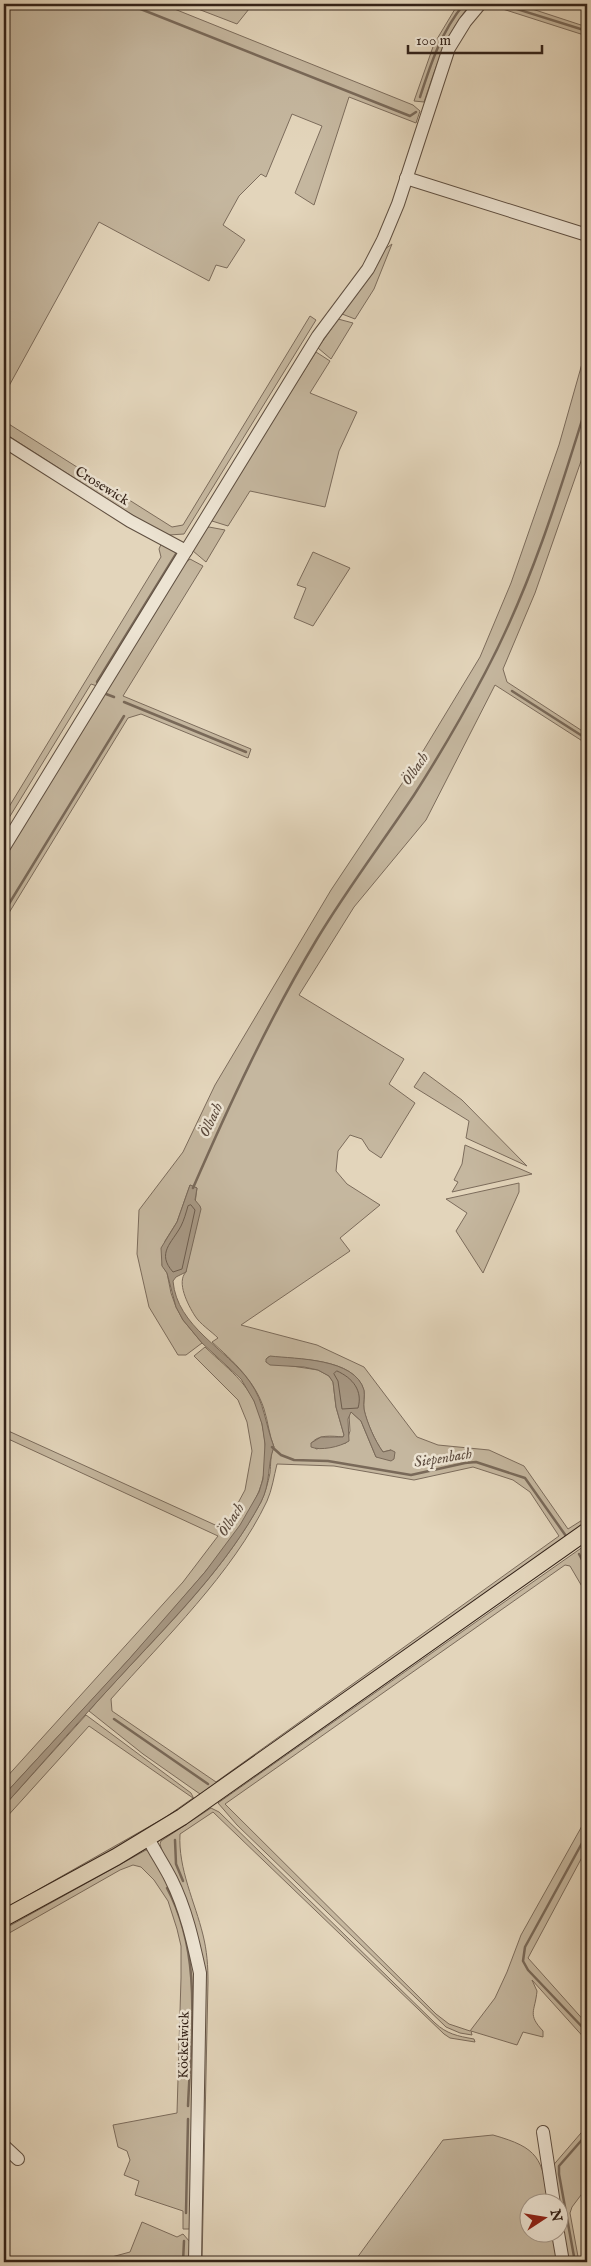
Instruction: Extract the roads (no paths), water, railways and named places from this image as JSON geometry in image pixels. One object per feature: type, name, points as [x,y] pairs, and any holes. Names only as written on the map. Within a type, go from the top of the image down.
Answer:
[{"type":"main road","points":[[4,1918],[148,1838],[203,1802],[587,1531]]},
{"type":"street","points":[[4,847],[318,336],[368,269],[383,240],[406,178],[449,48],[465,22],[480,4]]},
{"type":"street","points":[[406,178],[587,235]]},
{"type":"street","name":"Crosewick","points":[[4,441],[130,521],[186,551]]},
{"type":"street","name":"Köckelwick","points":[[148,1838],[171,1879],[184,1909],[193,1938],[200,1973],[195,2262]]},
{"type":"street","points":[[543,2132],[552,2194]]},
{"type":"street","points":[[4,2146],[18,2159]]},
{"type":"street","points":[[560,2244],[563,2262]]},
{"type":"water","points":[[190,1185],[197,1188],[195,1200],[201,1209],[186,1272],[176,1277],[173,1281],[176,1297],[183,1311],[193,1324],[240,1370],[250,1382],[259,1398],[274,1447],[264,1495],[248,1525],[200,1589],[4,1806],[4,1795],[130,1658],[205,1572],[240,1525],[259,1492],[263,1479],[265,1444],[262,1424],[254,1401],[241,1379],[202,1343],[183,1320],[176,1307],[167,1273],[162,1266],[161,1248],[177,1222]]},
{"type":"water","points":[[270,1356],[323,1362],[337,1366],[358,1379],[364,1390],[364,1409],[374,1437],[383,1452],[391,1450],[395,1452],[394,1459],[391,1461],[376,1457],[361,1421],[351,1412],[348,1419],[349,1441],[330,1448],[319,1449],[311,1447],[311,1443],[321,1437],[343,1437],[344,1435],[336,1407],[333,1382],[329,1376],[318,1370],[304,1367],[270,1365],[266,1362],[266,1359]]},
{"type":"waterway","points":[[128,4],[410,116],[416,112]]},
{"type":"waterway","points":[[420,97],[443,37],[464,4]]},
{"type":"waterway","points":[[501,4],[587,31]]},
{"type":"waterway","name":"Ölbach","points":[[193,1188],[251,1062],[299,969],[340,902],[402,813],[442,750],[485,673],[530,575],[587,404]]},
{"type":"waterway","points":[[97,682],[176,554]]},
{"type":"waterway","points":[[512,691],[587,739]]},
{"type":"waterway","points":[[106,694],[114,697]]},
{"type":"waterway","points":[[124,702],[246,752]]},
{"type":"waterway","points":[[4,912],[124,716]]},
{"type":"waterway","name":"Siepenbach","points":[[272,1447],[281,1455],[294,1460],[328,1461],[411,1475],[476,1462],[525,1478],[566,1536]]},
{"type":"waterway","name":"Siepenbach","points":[[579,1554],[587,1569]]},
{"type":"waterway","points":[[114,1719],[208,1784]]},
{"type":"waterway","points":[[587,1834],[525,1947],[523,1961],[528,1970],[587,2032]]},
{"type":"waterway","points":[[175,1840],[176,1864],[183,1881]]},
{"type":"waterway","points":[[167,1888],[186,1940],[190,1967],[192,2023],[188,2106]]},
{"type":"waterway","points":[[186,2213],[188,2119]]},
{"type":"waterway","points":[[575,2262],[559,2166],[587,2134]]},
{"type":"waterway","points":[[183,2262],[184,2241]]}]
